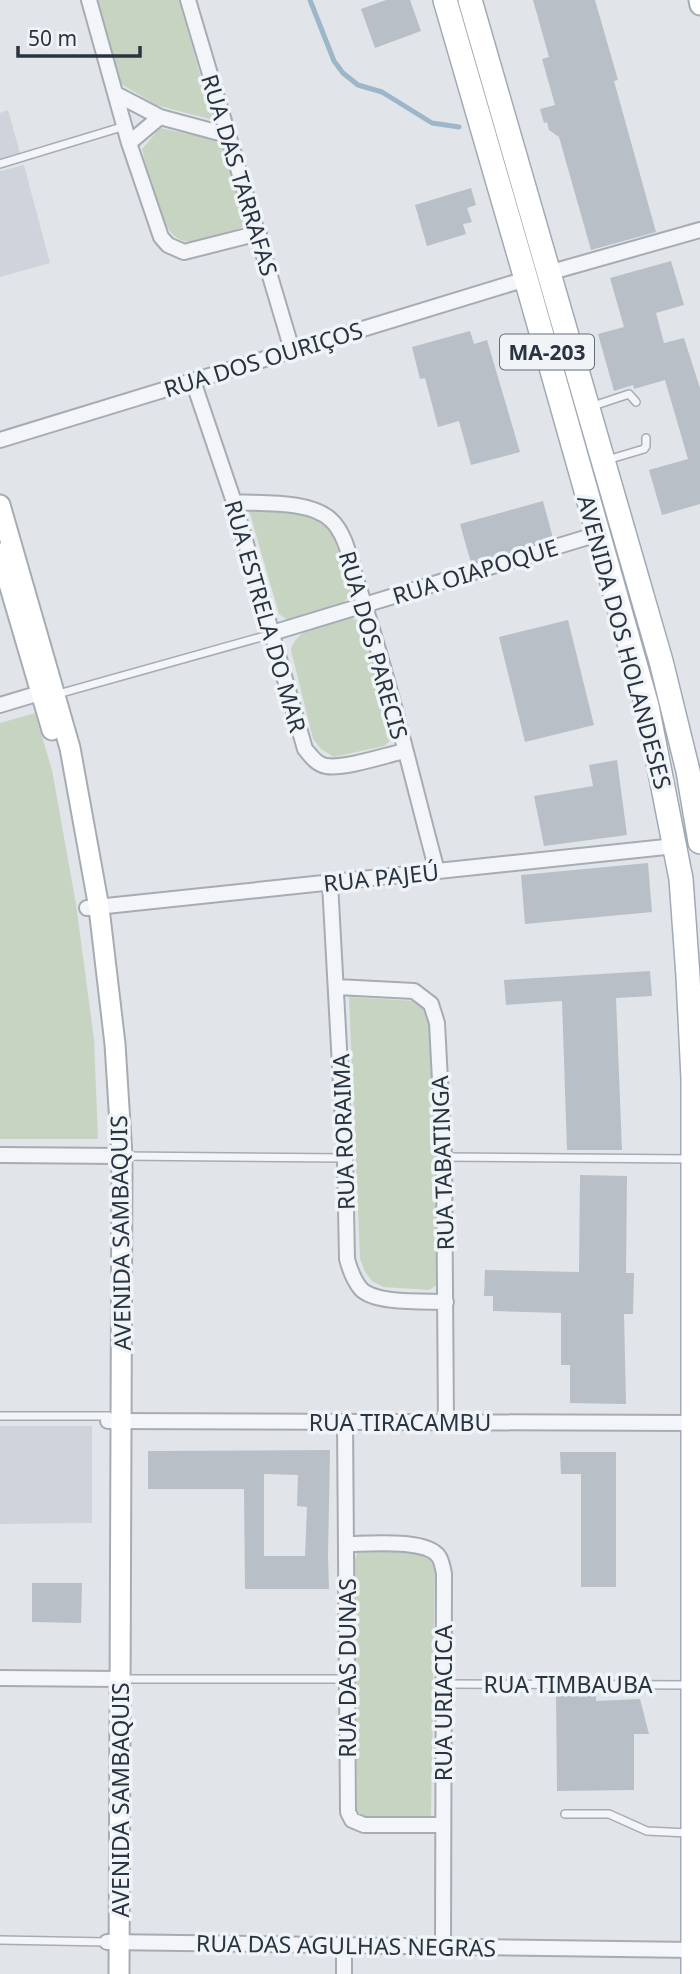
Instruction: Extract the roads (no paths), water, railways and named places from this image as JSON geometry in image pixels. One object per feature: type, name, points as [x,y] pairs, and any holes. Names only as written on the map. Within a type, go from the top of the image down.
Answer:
[{"type":"main road","name":"AVENIDA DOS HOLANDESES","points":[[445,0],[537,276],[587,407],[661,661],[688,771],[700,840]]},
{"type":"main road","name":"AVENIDA DOS HOLANDESES","points":[[470,0],[598,534],[647,706],[681,879],[693,1079],[696,1354],[691,1423],[693,1974]]},
{"type":"main road","name":"AVENIDA SAMBAQUIS","points":[[0,505],[51,692]]},
{"type":"main road","name":"AVENIDA SAMBAQUIS","points":[[0,553],[70,748],[115,1044],[113,1942],[107,1974]]},
{"type":"main road","points":[[691,1510],[698,1532],[697,1609],[700,1614]]},
{"type":"main road","name":"AVENIDA SAMBAQUIS","points":[[113,1942],[119,1974]]},
{"type":"street","points":[[89,0],[155,225],[168,245],[184,252],[194,251],[259,233]]},
{"type":"street","name":"RUA DAS TARRAFAS","points":[[188,0],[292,350]]},
{"type":"street","points":[[116,94],[160,117],[227,135]]},
{"type":"street","points":[[130,143],[160,117]]},
{"type":"street","name":"RUA DOS OURIÇOS","points":[[0,440],[537,276],[700,230]]},
{"type":"street","name":"RUA ESTRELA DO MAR","points":[[193,381],[234,502],[305,749],[314,761],[326,766],[343,765],[405,751]]},
{"type":"street","name":"RUA DOS PARECIS","points":[[234,502],[304,506],[321,512],[333,522],[342,537],[365,605],[437,871]]},
{"type":"street","name":"RUA OIAPOQUE","points":[[272,633],[598,534]]},
{"type":"street","points":[[0,705],[51,692]]},
{"type":"street","name":"RUA PAJEÚ","points":[[93,908],[675,846]]},
{"type":"street","name":"RUA RORAIMA","points":[[330,883],[345,1158],[347,1259],[352,1275],[361,1289],[372,1298],[446,1302]]},
{"type":"street","name":"RUA TABATINGA","points":[[337,987],[414,991],[432,1004],[437,1023],[444,1157],[446,1422]]},
{"type":"street","points":[[0,1155],[116,1156]]},
{"type":"street","name":"RUA TIRACAMBU","points":[[113,1419],[691,1423]]},
{"type":"street","name":"RUA DAS DUNAS","points":[[345,1422],[348,1812],[352,1820],[365,1825],[443,1825]]},
{"type":"street","name":"RUA URIACICA","points":[[346,1544],[417,1545],[434,1551],[441,1559],[444,1574],[443,1947]]},
{"type":"street","points":[[0,1678],[114,1679]]},
{"type":"street","name":"RUA DAS AGULHAS NEGRAS","points":[[113,1942],[693,1950]]},
{"type":"street","points":[[344,1945],[344,1974]]},
{"type":"lane","points":[[0,164],[125,126]]},
{"type":"lane","points":[[587,407],[629,394],[636,402]]},
{"type":"lane","points":[[603,461],[643,449],[646,446],[646,438]]},
{"type":"lane","points":[[51,692],[272,633]]},
{"type":"lane","points":[[116,1156],[345,1158]]},
{"type":"lane","points":[[444,1157],[692,1159]]},
{"type":"lane","name":"RUA TIRACAMBU","points":[[0,1416],[113,1419]]},
{"type":"lane","points":[[114,1679],[347,1679]]},
{"type":"lane","name":"RUA TIMBAUBA","points":[[443,1684],[692,1685]]},
{"type":"lane","points":[[565,1814],[609,1814],[647,1831],[692,1833]]},
{"type":"lane","name":"RUA DAS AGULHAS NEGRAS","points":[[0,1940],[113,1942]]},
{"type":"waterway","points":[[310,0],[334,61],[343,73],[358,85],[382,92],[432,123],[459,127]]}]
